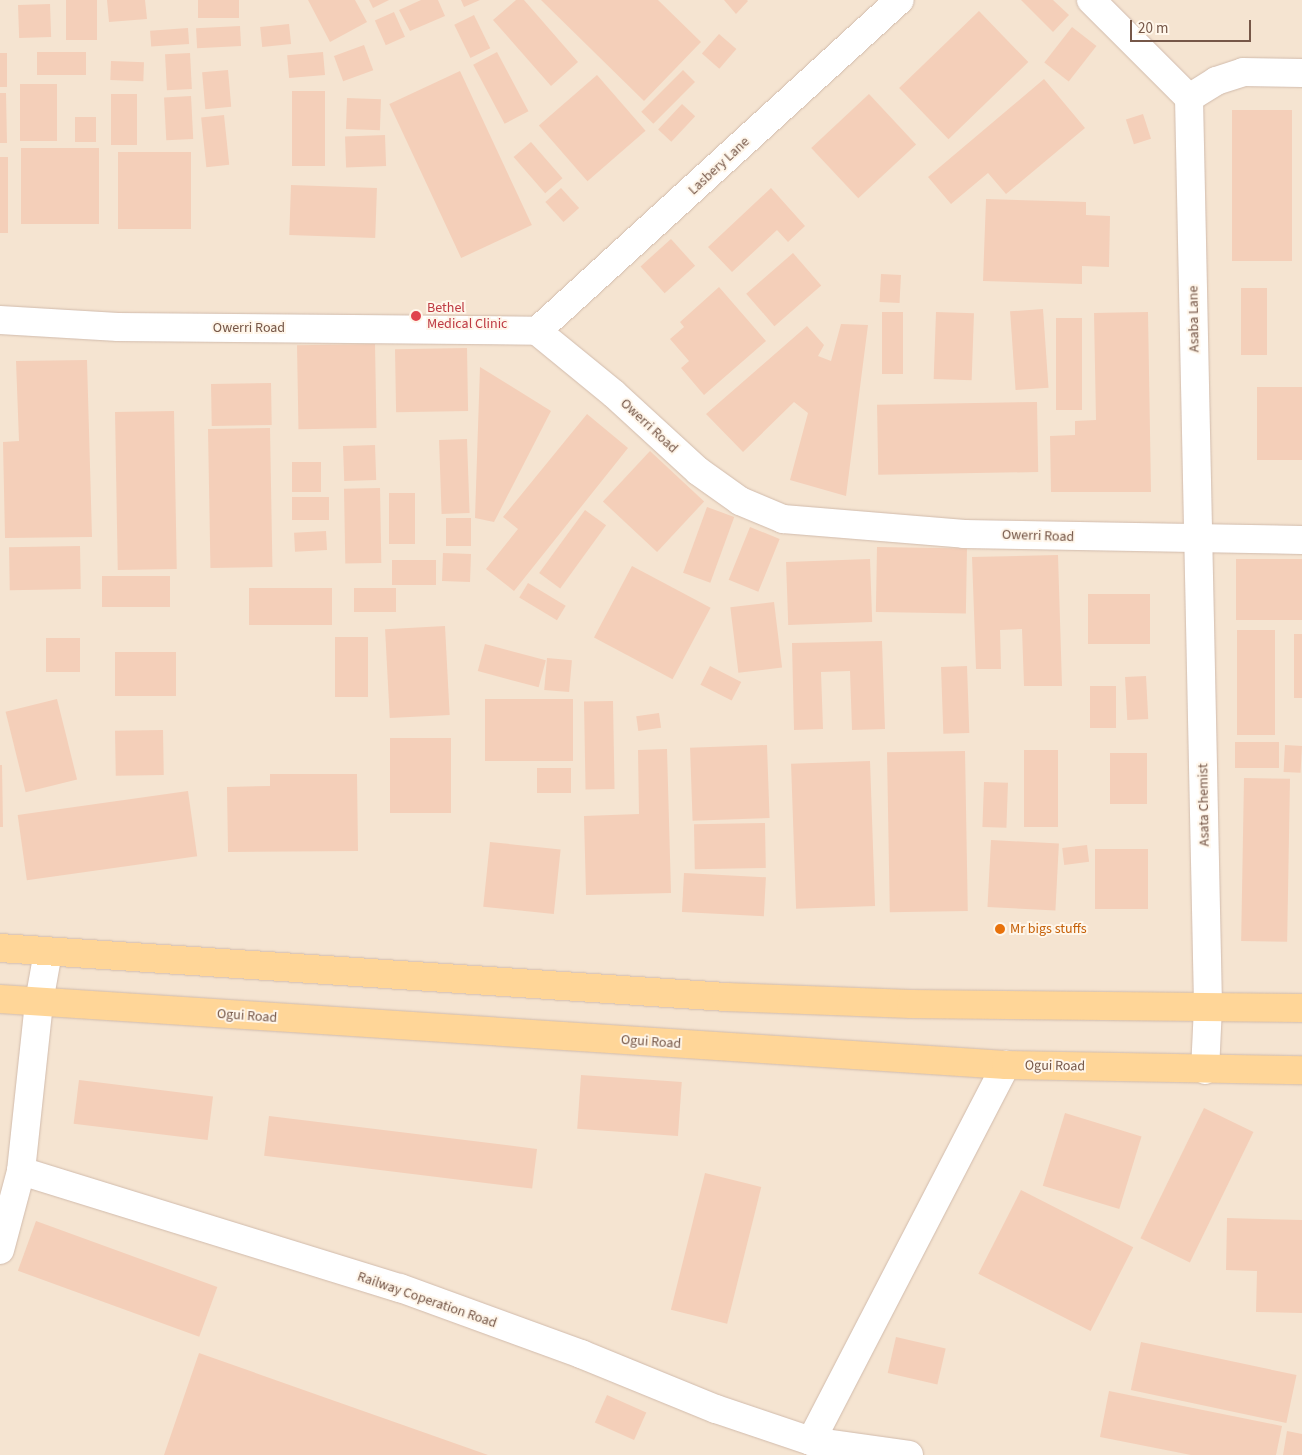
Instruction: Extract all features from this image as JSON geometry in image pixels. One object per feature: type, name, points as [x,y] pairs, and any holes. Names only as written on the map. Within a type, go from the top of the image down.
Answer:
[{"type":"main road","points":[[0,948],[726,997],[911,1004],[1302,1008]]},
{"type":"main road","name":"Ogui Road","points":[[0,999],[1006,1065],[1204,1070],[1302,1070]]},
{"type":"street","name":"Lasbery Lane","points":[[537,331],[899,0]]},
{"type":"street","points":[[1091,0],[1189,98],[1216,81],[1243,72],[1302,73]]},
{"type":"street","name":"Asaba Lane","points":[[1189,98],[1198,540]]},
{"type":"street","name":"Owerri Road","points":[[0,320],[118,327],[537,331],[614,394],[698,471],[740,501],[783,519],[964,534],[1198,540],[1302,540]]},
{"type":"street","name":"Asata Chemist","points":[[1198,540],[1208,1007],[1204,1070]]},
{"type":"street","points":[[0,1250],[21,1171],[39,1002],[48,952]]},
{"type":"street","points":[[811,1441],[1006,1065]]},
{"type":"street","name":"Railway Coperation Road","points":[[21,1171],[400,1288],[581,1354],[716,1408],[811,1441],[909,1455]]},
{"type":"shaded area","points":[[0,0],[1302,0],[1302,1455],[0,1455]]},
{"type":"building","points":[[66,0],[97,0],[97,40],[66,40]]},
{"type":"building","points":[[107,0],[145,0],[147,19],[109,22]]},
{"type":"building","points":[[198,0],[239,0],[239,18],[198,18]]},
{"type":"building","points":[[308,0],[355,0],[367,22],[330,42]]},
{"type":"building","points":[[369,0],[389,0],[373,8]]},
{"type":"building","points":[[421,0],[438,0],[445,16],[410,31],[399,10]]},
{"type":"building","points":[[461,0],[480,0],[464,7]]},
{"type":"building","points":[[516,0],[524,0],[578,62],[551,86],[493,20]]},
{"type":"building","points":[[541,0],[658,0],[701,42],[644,101]]},
{"type":"building","points":[[724,0],[747,0],[748,1],[736,14]]},
{"type":"building","points":[[1021,0],[1053,0],[1069,15],[1053,32]]},
{"type":"building","points":[[50,4],[51,37],[19,38],[18,5]]},
{"type":"building","points":[[979,11],[1028,62],[948,139],[899,88]]},
{"type":"building","points":[[394,12],[405,37],[386,45],[375,21]]},
{"type":"building","points":[[474,15],[490,48],[470,58],[454,25]]},
{"type":"building","points":[[289,24],[291,44],[262,47],[260,27]]},
{"type":"building","points":[[240,26],[241,46],[197,48],[196,28]]},
{"type":"building","points":[[1072,27],[1096,46],[1069,82],[1044,62]]},
{"type":"building","points":[[188,28],[189,44],[151,47],[150,31]]},
{"type":"building","points":[[719,34],[736,49],[719,69],[702,54]]},
{"type":"building","points":[[364,45],[373,70],[343,81],[334,56]]},
{"type":"building","points":[[37,52],[86,52],[86,75],[37,75]]},
{"type":"building","points":[[323,52],[325,75],[289,78],[287,55]]},
{"type":"building","points":[[497,52],[528,111],[505,124],[473,65]]},
{"type":"building","points":[[0,53],[7,53],[7,87],[0,87]]},
{"type":"building","points":[[190,53],[192,89],[167,90],[165,54]]},
{"type":"building","points":[[111,61],[144,62],[143,81],[110,80]]},
{"type":"building","points":[[228,70],[231,107],[205,109],[202,72]]},
{"type":"building","points":[[683,70],[695,82],[653,124],[641,112]]},
{"type":"building","points":[[460,71],[532,225],[461,258],[389,104]]},
{"type":"building","points":[[597,75],[646,131],[587,181],[539,126]]},
{"type":"building","points":[[1044,79],[1085,128],[1006,194],[988,173],[951,204],[928,177]]},
{"type":"building","points":[[20,84],[57,84],[57,141],[20,141]]},
{"type":"building","points":[[292,91],[325,91],[325,166],[292,166]]},
{"type":"building","points":[[0,93],[6,93],[7,143],[0,143]]},
{"type":"building","points":[[111,94],[137,94],[137,145],[111,145]]},
{"type":"building","points":[[869,94],[916,144],[858,198],[811,148]]},
{"type":"building","points":[[191,96],[193,139],[166,140],[164,97]]},
{"type":"building","points":[[347,98],[381,99],[380,130],[346,129]]},
{"type":"building","points":[[682,104],[695,116],[671,142],[658,130]]},
{"type":"building","points":[[1232,110],[1292,110],[1292,261],[1232,261]]},
{"type":"building","points":[[1143,114],[1151,139],[1134,144],[1126,120]]},
{"type":"building","points":[[224,115],[229,165],[206,167],[201,117]]},
{"type":"building","points":[[75,117],[96,117],[96,142],[75,142]]},
{"type":"building","points":[[385,135],[386,166],[346,167],[345,136]]},
{"type":"building","points":[[531,142],[562,178],[545,193],[514,157]]},
{"type":"building","points":[[21,148],[99,148],[99,224],[21,224]]},
{"type":"building","points":[[118,152],[191,152],[191,229],[118,229]]},
{"type":"building","points":[[0,157],[8,157],[8,233],[0,233]]},
{"type":"building","points":[[291,185],[377,188],[375,238],[289,235]]},
{"type":"building","points":[[561,188],[579,208],[563,222],[545,202]]},
{"type":"building","points":[[771,188],[805,226],[788,242],[777,230],[732,272],[708,247]]},
{"type":"building","points":[[986,199],[1086,202],[1086,215],[1110,216],[1109,267],[1082,266],[1082,284],[983,281]]},
{"type":"building","points":[[671,239],[695,266],[665,293],[641,266]]},
{"type":"building","points":[[793,253],[821,285],[774,326],[746,294]]},
{"type":"building","points":[[881,274],[901,275],[900,303],[880,302]]},
{"type":"building","points":[[719,287],[766,341],[704,395],[681,368],[689,361],[670,339],[684,327],[680,322]]},
{"type":"building","points":[[1241,288],[1267,288],[1267,355],[1241,355]]},
{"type":"building","points":[[1043,309],[1049,388],[1016,390],[1010,311]]},
{"type":"building","points":[[882,312],[903,312],[903,374],[882,374]]},
{"type":"building","points":[[936,312],[974,313],[972,380],[934,379]]},
{"type":"building","points":[[1148,312],[1151,492],[1051,492],[1050,436],[1075,435],[1075,421],[1096,420],[1094,313]]},
{"type":"building","points":[[1056,318],[1082,318],[1082,410],[1056,410]]},
{"type":"building","points":[[841,324],[868,325],[846,496],[790,480],[808,413],[794,402],[743,452],[706,414],[807,326],[824,345],[818,356],[831,361]]},
{"type":"building","points":[[375,344],[376,428],[298,429],[297,345]]},
{"type":"building","points":[[467,348],[468,411],[396,412],[395,349]]},
{"type":"building","points":[[87,360],[92,537],[5,538],[3,442],[19,441],[16,361]]},
{"type":"building","points":[[480,367],[551,411],[494,522],[475,518]]},
{"type":"building","points":[[271,383],[272,425],[212,426],[211,384]]},
{"type":"building","points":[[1257,387],[1302,387],[1302,460],[1257,460]]},
{"type":"building","points":[[1037,402],[1038,472],[878,475],[877,405]]},
{"type":"building","points":[[174,411],[177,569],[118,570],[115,412]]},
{"type":"building","points":[[587,414],[628,448],[514,591],[486,569],[518,529],[503,517]]},
{"type":"building","points":[[270,428],[272,567],[210,568],[208,429]]},
{"type":"building","points":[[467,439],[470,513],[442,514],[439,440]]},
{"type":"building","points":[[375,445],[376,480],[344,481],[343,446]]},
{"type":"building","points":[[650,451],[704,501],[657,552],[603,501]]},
{"type":"building","points":[[292,462],[321,462],[321,492],[292,492]]},
{"type":"building","points":[[380,488],[381,563],[345,564],[344,489]]},
{"type":"building","points":[[389,493],[415,493],[415,544],[389,544]]},
{"type":"building","points":[[292,497],[329,497],[329,520],[292,520]]},
{"type":"building","points":[[707,507],[734,517],[710,583],[683,573]]},
{"type":"building","points":[[585,510],[606,525],[560,588],[539,573]]},
{"type":"building","points":[[446,518],[471,518],[471,546],[446,546]]},
{"type":"building","points":[[750,527],[780,539],[758,592],[729,580]]},
{"type":"building","points":[[326,531],[327,550],[295,552],[294,533]]},
{"type":"building","points":[[80,546],[81,589],[10,590],[9,547]]},
{"type":"building","points":[[877,547],[967,549],[966,614],[876,612]]},
{"type":"building","points":[[443,553],[471,554],[470,582],[442,581]]},
{"type":"building","points":[[1058,555],[1062,686],[1024,686],[1022,629],[1000,630],[1001,669],[976,669],[972,557]]},
{"type":"building","points":[[870,559],[872,622],[788,625],[786,562]]},
{"type":"building","points":[[1236,559],[1302,559],[1302,620],[1236,620]]},
{"type":"building","points":[[392,560],[436,560],[436,585],[392,585]]},
{"type":"building","points":[[632,566],[711,608],[673,679],[594,638]]},
{"type":"building","points":[[102,576],[170,576],[170,607],[102,607]]},
{"type":"building","points":[[528,583],[566,606],[557,620],[519,598]]},
{"type":"building","points":[[249,588],[332,588],[332,625],[249,625]]},
{"type":"building","points":[[354,588],[396,588],[396,612],[354,612]]},
{"type":"building","points":[[1088,594],[1150,594],[1150,644],[1088,644]]},
{"type":"building","points":[[774,602],[782,668],[738,673],[730,607]]},
{"type":"building","points":[[445,626],[450,715],[390,718],[385,629]]},
{"type":"building","points":[[1237,630],[1275,630],[1275,735],[1237,735]]},
{"type":"building","points":[[1294,634],[1302,634],[1302,698],[1294,698]]},
{"type":"building","points":[[335,637],[368,637],[368,697],[335,697]]},
{"type":"building","points":[[46,638],[80,638],[80,672],[46,672]]},
{"type":"building","points":[[882,641],[885,729],[852,730],[850,671],[821,672],[823,729],[794,730],[792,643]]},
{"type":"building","points":[[485,644],[546,660],[539,687],[478,671]]},
{"type":"building","points":[[115,652],[176,652],[176,696],[115,696]]},
{"type":"building","points":[[547,658],[572,660],[569,692],[544,690]]},
{"type":"building","points":[[710,666],[741,682],[732,701],[700,685]]},
{"type":"building","points":[[967,666],[969,733],[943,734],[941,667]]},
{"type":"building","points":[[1146,676],[1148,719],[1127,720],[1125,677]]},
{"type":"building","points":[[1090,686],[1116,686],[1116,728],[1090,728]]},
{"type":"building","points":[[57,699],[77,780],[26,792],[6,712]]},
{"type":"building","points":[[485,699],[573,699],[573,761],[485,761]]},
{"type":"building","points":[[613,701],[615,789],[586,789],[584,702]]},
{"type":"building","points":[[659,713],[661,728],[638,731],[636,716]]},
{"type":"building","points":[[163,730],[164,775],[116,776],[115,731]]},
{"type":"building","points":[[390,738],[451,738],[451,813],[390,813]]},
{"type":"building","points":[[1235,742],[1279,742],[1279,768],[1235,768]]},
{"type":"building","points":[[767,745],[770,818],[693,821],[690,748]]},
{"type":"building","points":[[1285,745],[1302,746],[1301,773],[1284,772]]},
{"type":"building","points":[[667,749],[671,893],[586,895],[584,816],[639,814],[638,750]]},
{"type":"building","points":[[1024,750],[1058,750],[1058,827],[1024,827]]},
{"type":"building","points":[[965,751],[968,911],[890,912],[887,752]]},
{"type":"building","points":[[1110,753],[1147,753],[1147,804],[1110,804]]},
{"type":"building","points":[[870,761],[875,906],[796,909],[791,764]]},
{"type":"building","points":[[0,765],[2,765],[3,827],[0,827]]},
{"type":"building","points":[[537,768],[571,768],[571,793],[537,793]]},
{"type":"building","points":[[270,774],[357,774],[358,851],[228,852],[227,787],[270,786]]},
{"type":"building","points":[[1244,778],[1290,779],[1287,942],[1241,941]]},
{"type":"building","points":[[984,782],[1008,783],[1006,828],[982,827]]},
{"type":"building","points":[[188,791],[197,856],[27,880],[18,815]]},
{"type":"building","points":[[765,823],[766,868],[695,869],[694,824]]},
{"type":"building","points":[[991,840],[1059,844],[1055,910],[987,907]]},
{"type":"building","points":[[490,842],[561,849],[554,914],[483,907]]},
{"type":"building","points":[[1087,845],[1089,862],[1064,865],[1062,848]]},
{"type":"building","points":[[1095,849],[1148,849],[1148,909],[1095,909]]},
{"type":"building","points":[[684,873],[766,877],[764,916],[682,912]]},
{"type":"building","points":[[581,1075],[682,1082],[678,1136],[577,1129]]},
{"type":"building","points":[[79,1080],[213,1096],[208,1140],[74,1124]]},
{"type":"building","points":[[1204,1108],[1253,1132],[1190,1262],[1140,1238]]},
{"type":"building","points":[[1065,1113],[1142,1136],[1119,1209],[1043,1186]]},
{"type":"building","points":[[269,1116],[537,1149],[532,1189],[264,1156]]},
{"type":"building","points":[[705,1173],[761,1187],[727,1324],[671,1310]]},
{"type":"building","points":[[1021,1190],[1133,1247],[1091,1331],[978,1274]]},
{"type":"building","points":[[1227,1218],[1302,1220],[1302,1313],[1256,1312],[1257,1271],[1226,1270]]},
{"type":"building","points":[[36,1221],[217,1287],[199,1337],[18,1271]]},
{"type":"building","points":[[896,1337],[946,1348],[937,1385],[888,1373]]},
{"type":"building","points":[[1141,1342],[1297,1375],[1286,1423],[1131,1390]]},
{"type":"building","points":[[199,1353],[488,1455],[164,1455]]},
{"type":"building","points":[[1109,1391],[1282,1426],[1276,1455],[1191,1455],[1100,1437]]},
{"type":"building","points":[[607,1395],[646,1412],[634,1440],[595,1422]]},
{"type":"building","points":[[1287,1431],[1302,1434],[1302,1455],[1283,1455]]},
{"type":"place","name":"Bethel Medical Clinic","points":[[416,316]]},
{"type":"place","name":"Mr bigs stuffs","points":[[1000,929]]}]
